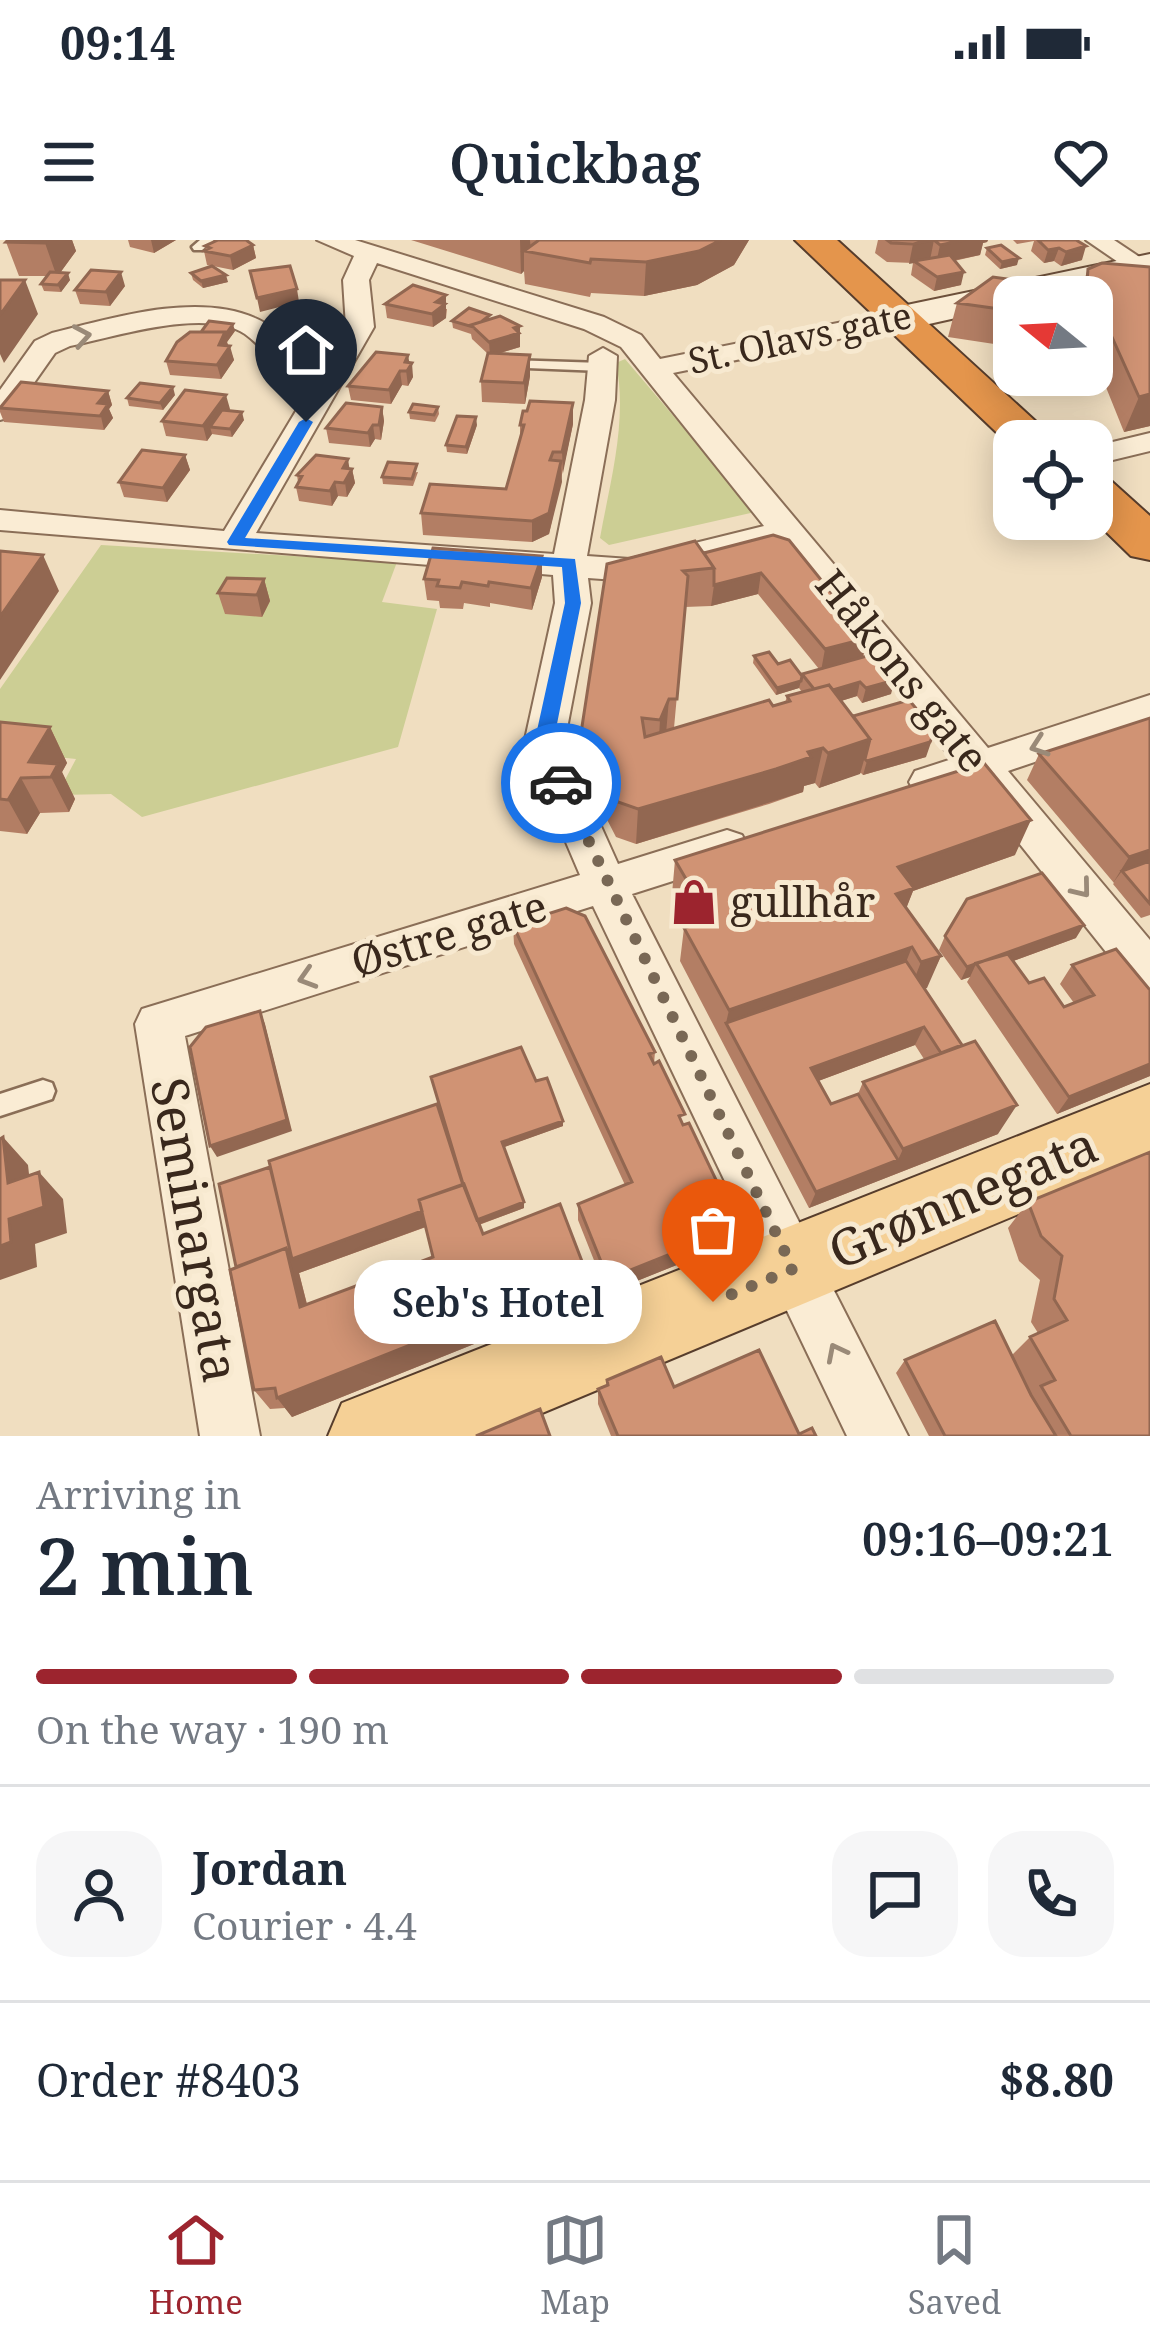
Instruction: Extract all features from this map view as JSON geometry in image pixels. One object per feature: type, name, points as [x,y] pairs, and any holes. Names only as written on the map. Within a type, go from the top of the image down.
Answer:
[{"type":"highway","points":[[814,240],[1011,420]]},
{"type":"highway","points":[[1113,510],[1150,544]]},
{"type":"main road","name":"St. Olavs gate","points":[[902,318],[1146,269]]},
{"type":"main road","name":"Grønnegata","points":[[375,1436],[1150,1121]]},
{"type":"street","name":"St. Olavs gate","points":[[329,240],[505,288],[618,333],[656,368],[902,318]]},
{"type":"street","points":[[1098,240],[1146,269]]},
{"type":"street","points":[[235,542],[360,327],[356,280],[360,264],[372,254]]},
{"type":"street","points":[[0,411],[45,347],[62,339],[193,316],[232,318],[252,326],[299,374],[329,382]]},
{"type":"street","points":[[602,362],[569,562],[573,603],[544,744],[606,885],[878,1436]]},
{"type":"street","name":"Håkons gate","points":[[656,368],[1150,973]]},
{"type":"street","points":[[1113,452],[1150,442]]},
{"type":"street","points":[[0,520],[629,570],[787,530]]},
{"type":"street","points":[[890,795],[1150,709]]},
{"type":"street","name":"Østre gate","points":[[160,1024],[759,836]]},
{"type":"street","name":"Seminargata","points":[[160,1024],[230,1436]]},
{"type":"lane","points":[[508,364],[602,362]]},
{"type":"lane","points":[[0,1105],[43,1091]]},
{"type":"green space","points":[[625,359],[755,512],[609,545],[600,538],[619,429],[616,363]]},
{"type":"green space","points":[[101,545],[397,562],[382,602],[437,609],[398,747],[142,817],[111,794],[57,795],[76,759],[0,751],[0,689]]},
{"type":"building","points":[[8,240],[48,240],[45,243]]},
{"type":"building","points":[[218,240],[246,240],[253,245],[230,256],[204,251]]},
{"type":"building","points":[[539,240],[721,240],[699,251],[646,262],[591,259],[590,263],[524,251]]},
{"type":"building","points":[[887,240],[934,240],[913,244]]},
{"type":"building","points":[[1038,240],[1076,240],[1086,246],[1066,252],[1048,250]]},
{"type":"building","points":[[1001,245],[1019,258],[1002,262],[987,248]]},
{"type":"building","points":[[950,255],[964,272],[937,277],[914,261]]},
{"type":"building","points":[[1102,263],[1150,267],[1150,394],[1139,397],[1113,339],[1113,276],[1087,276],[1088,269]]},
{"type":"building","points":[[212,266],[226,275],[201,281],[191,273]]},
{"type":"building","points":[[290,266],[297,289],[257,298],[250,271]]},
{"type":"building","points":[[91,270],[121,272],[106,292],[75,290]]},
{"type":"building","points":[[50,272],[68,273],[58,285],[41,284]]},
{"type":"building","points":[[993,277],[993,308],[957,303]]},
{"type":"building","points":[[0,280],[25,280],[0,315]]},
{"type":"building","points":[[413,285],[446,295],[436,302],[445,304],[432,314],[385,304]]},
{"type":"building","points":[[469,308],[490,315],[473,327],[452,321]]},
{"type":"building","points":[[500,316],[520,326],[514,328],[519,333],[489,342],[471,325]]},
{"type":"building","points":[[209,321],[233,324],[226,334],[201,332]]},
{"type":"building","points":[[190,332],[225,332],[219,345],[230,346],[217,365],[166,361],[177,342]]},
{"type":"building","points":[[376,352],[408,355],[405,362],[412,363],[407,371],[400,371],[389,390],[348,386]]},
{"type":"building","points":[[488,353],[530,355],[524,383],[481,381]]},
{"type":"building","points":[[21,382],[108,391],[98,403],[108,404],[100,416],[0,408]]},
{"type":"building","points":[[140,383],[173,387],[160,403],[127,398]]},
{"type":"building","points":[[185,390],[226,395],[203,426],[162,421]]},
{"type":"building","points":[[530,401],[573,403],[562,452],[553,452],[550,460],[561,461],[549,513],[532,521],[421,513],[430,484],[506,489],[524,425],[520,425],[523,411]]},
{"type":"building","points":[[346,403],[382,407],[379,425],[368,433],[326,428]]},
{"type":"building","points":[[413,404],[438,407],[434,415],[409,412]]},
{"type":"building","points":[[222,410],[242,412],[230,429],[210,427]]},
{"type":"building","points":[[457,416],[476,417],[466,447],[446,445]]},
{"type":"building","points":[[142,450],[185,455],[163,488],[119,482]]},
{"type":"building","points":[[316,455],[348,459],[343,468],[352,469],[344,483],[335,482],[330,491],[296,487],[302,476],[297,475]]},
{"type":"building","points":[[388,462],[417,464],[412,479],[382,477]]},
{"type":"building","points":[[773,535],[789,540],[868,638],[825,649],[761,573],[714,585],[714,568],[704,553]]},
{"type":"building","points":[[695,541],[714,568],[683,571],[688,576],[677,699],[669,699],[660,720],[642,718],[645,737],[769,700],[773,706],[790,701],[787,696],[829,685],[870,739],[828,753],[823,748],[808,752],[811,757],[776,769],[638,809],[618,802],[581,733],[607,564]]},
{"type":"building","points":[[433,548],[542,556],[531,588],[462,582],[460,588],[437,586],[439,580],[424,579]]},
{"type":"building","points":[[0,551],[43,555],[0,617]]},
{"type":"building","points":[[227,578],[264,579],[257,595],[218,593]]},
{"type":"building","points":[[769,652],[778,664],[790,660],[801,681],[777,688],[754,656]]},
{"type":"building","points":[[874,654],[895,680],[866,688],[860,682],[833,690],[829,685],[814,689],[802,674]]},
{"type":"building","points":[[909,700],[935,731],[930,742],[867,761],[870,739],[853,716]]},
{"type":"building","points":[[1150,718],[1150,850],[1129,857],[1039,754]]},
{"type":"building","points":[[0,722],[50,727],[29,762],[58,764],[51,777],[21,778],[8,800],[0,799]]},
{"type":"building","points":[[984,763],[1031,820],[898,867],[914,888],[896,894],[941,956],[921,962],[912,947],[729,1010],[684,928],[710,920],[675,860]]},
{"type":"building","points":[[1150,861],[1150,904],[1122,871]]},
{"type":"building","points":[[1042,873],[1084,925],[967,967],[945,936],[967,899]]},
{"type":"building","points":[[566,908],[585,916],[655,1052],[649,1054],[654,1064],[659,1061],[685,1114],[679,1116],[683,1125],[689,1123],[729,1207],[718,1235],[608,1279],[578,1204],[632,1182],[513,925]]},
{"type":"building","points":[[1116,949],[1150,990],[1150,1064],[1069,1097],[976,963],[1008,954],[1029,983],[1044,978],[1064,1007],[1094,995],[1072,965]]},
{"type":"building","points":[[906,961],[962,1045],[941,1053],[924,1027],[811,1068],[831,1104],[858,1094],[898,1160],[816,1192],[726,1023]]},
{"type":"building","points":[[260,1011],[287,1120],[210,1146],[190,1047],[206,1027]]},
{"type":"building","points":[[975,1041],[1017,1105],[903,1149],[863,1082]]},
{"type":"building","points":[[521,1047],[536,1081],[547,1078],[563,1121],[502,1142],[524,1202],[477,1220],[431,1077]]},
{"type":"building","points":[[437,1104],[463,1185],[419,1200],[422,1211],[292,1259],[269,1161]]},
{"type":"building","points":[[3,1137],[8,1183],[39,1172],[44,1207],[9,1219],[11,1242],[0,1246],[0,1139]]},
{"type":"building","points":[[1150,1152],[1150,1436],[1071,1436],[1041,1386],[1055,1380],[1030,1337],[1067,1320],[1054,1299],[1062,1256],[1041,1236],[1028,1202]]},
{"type":"building","points":[[270,1167],[292,1259],[286,1248],[236,1267],[219,1184]]},
{"type":"building","points":[[464,1184],[483,1234],[560,1204],[588,1277],[510,1309],[505,1297],[506,1307],[277,1398],[275,1388],[254,1390],[230,1270],[286,1248],[300,1307],[433,1257],[419,1200]]},
{"type":"building","points":[[995,1321],[1056,1436],[945,1436],[905,1360]]},
{"type":"building","points":[[759,1350],[799,1434],[812,1428],[816,1436],[618,1436],[598,1389],[608,1385],[607,1380],[661,1357],[674,1387]]},
{"type":"building","points":[[540,1409],[550,1436],[476,1436]]},
{"type":"way so far","points":[[561,783],[597,868],[793,1269],[713,1302]]},
{"type":"place","name":"gullhår","points":[[694,902]]},
{"type":"place","name":"Seb's Hotel","points":[[713,1302]]},
{"type":"route","points":[[306,422],[235,542],[569,562],[573,603],[544,744],[561,783]]}]
